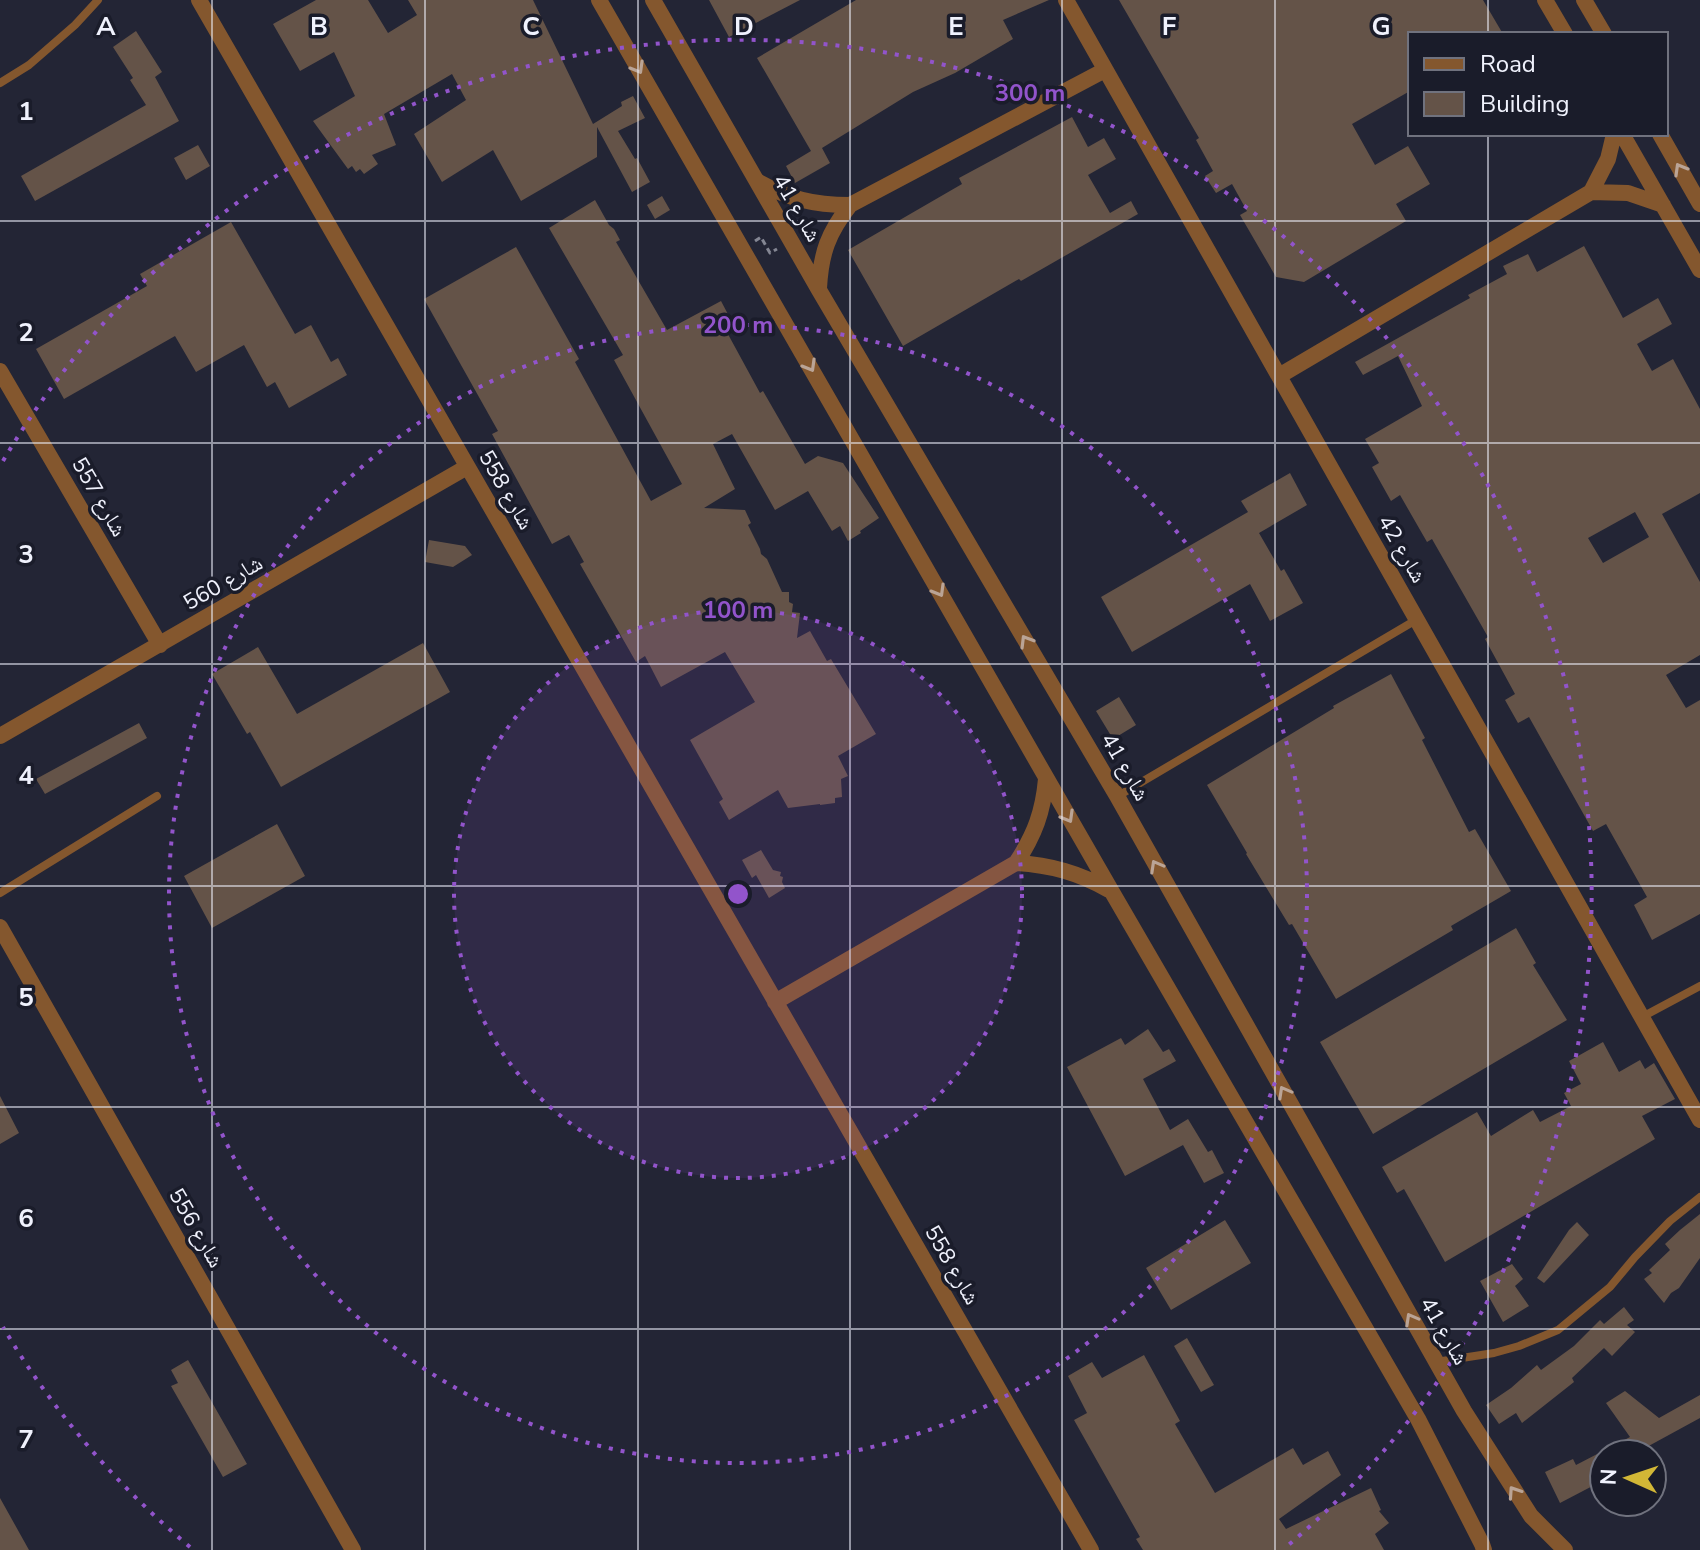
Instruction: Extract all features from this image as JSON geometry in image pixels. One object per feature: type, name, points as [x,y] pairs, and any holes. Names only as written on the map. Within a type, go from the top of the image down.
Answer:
[{"type":"street","name":"شارع 558","points":[[199,0],[1091,1550]]},
{"type":"street","points":[[599,0],[1418,1419],[1484,1550]]},
{"type":"street","name":"شارع 41","points":[[653,0],[819,290],[1117,796],[1493,1460],[1531,1516],[1565,1550]]},
{"type":"street","name":"شارع 42","points":[[1066,0],[1700,1120]]},
{"type":"street","points":[[1545,0],[1564,32]]},
{"type":"street","points":[[1584,0],[1603,32]]},
{"type":"street","points":[[819,290],[820,267],[826,244],[836,223],[850,205],[1105,70]]},
{"type":"street","points":[[1279,376],[1591,192],[1608,159],[1614,136]]},
{"type":"street","points":[[1623,136],[1700,270]]},
{"type":"street","points":[[1661,136],[1700,204]]},
{"type":"street","points":[[756,180],[801,201],[850,205]]},
{"type":"street","points":[[1591,192],[1628,193],[1663,205]]},
{"type":"street","name":"شارع 557","points":[[0,371],[160,645]]},
{"type":"street","name":"شارع 560","points":[[0,736],[467,467]]},
{"type":"street","points":[[775,1002],[1016,863],[1038,823],[1046,779]]},
{"type":"street","points":[[1016,863],[1041,864],[1066,870],[1112,892]]},
{"type":"street","name":"شارع 556","points":[[0,927],[353,1550]]},
{"type":"lane","points":[[0,83],[29,65],[75,25],[98,0]]},
{"type":"lane","points":[[1117,796],[1417,620]]},
{"type":"lane","points":[[0,893],[157,796]]},
{"type":"lane","points":[[1642,1017],[1700,986]]},
{"type":"lane","points":[[1436,1362],[1494,1353],[1558,1330],[1610,1287],[1670,1221],[1700,1197]]},
{"type":"path","points":[[742,248],[761,237],[770,253],[791,241]]},
{"type":"building","points":[[316,0],[368,0],[388,33],[417,15],[408,0],[533,0],[593,124],[633,96],[645,118],[618,131],[650,182],[632,192],[597,127],[597,157],[521,201],[493,150],[442,182],[414,134],[466,100],[452,74],[384,114],[396,145],[372,155],[378,164],[364,174],[360,169],[356,172],[352,166],[348,169],[313,121],[355,96],[334,52],[300,71],[273,24]]},
{"type":"building","points":[[709,0],[800,0],[729,37]]},
{"type":"building","points":[[856,0],[1049,0],[1003,20],[1013,39],[955,73],[913,92],[822,148],[830,163],[795,183],[786,166],[811,151],[757,58]]},
{"type":"building","points":[[1119,0],[1483,0],[1502,32],[1408,32],[1408,92],[1352,124],[1375,165],[1408,146],[1430,184],[1396,204],[1406,221],[1304,282],[1276,277],[1240,215],[1247,211],[1232,184],[1216,193],[1205,176],[1213,171],[1196,140],[1199,138]]},
{"type":"building","points":[[136,31],[162,72],[155,77],[179,121],[35,201],[21,176],[146,105],[113,47]]},
{"type":"building","points":[[1072,117],[1088,147],[1104,138],[1116,159],[1088,175],[1110,213],[1131,201],[1138,214],[903,346],[848,250],[962,184],[959,178]]},
{"type":"building","points":[[198,145],[210,166],[186,180],[174,158]]},
{"type":"building","points":[[662,196],[670,210],[655,219],[647,205]]},
{"type":"building","points":[[595,200],[614,229],[620,240],[616,242],[667,330],[721,301],[731,320],[723,325],[760,393],[763,391],[805,464],[818,456],[843,463],[879,518],[848,541],[840,526],[832,531],[808,491],[775,510],[732,434],[713,444],[735,489],[704,508],[745,510],[761,554],[767,559],[782,592],[789,592],[792,612],[800,613],[797,638],[810,631],[827,661],[831,659],[876,734],[838,756],[848,776],[841,779],[842,797],[835,798],[835,803],[788,808],[778,790],[729,820],[719,802],[723,799],[690,740],[755,702],[725,652],[661,687],[645,656],[636,662],[580,564],[584,562],[569,535],[552,544],[492,434],[498,431],[424,299],[516,247],[579,359],[575,362],[651,501],[682,484],[614,360],[623,355],[549,228]]},
{"type":"building","points":[[231,222],[295,334],[311,325],[331,362],[338,358],[347,375],[289,408],[275,382],[267,387],[244,345],[196,372],[175,336],[64,399],[36,349],[147,286],[140,274]]},
{"type":"building","points":[[1584,246],[1623,318],[1658,298],[1672,324],[1637,344],[1652,371],[1673,359],[1700,409],[1700,493],[1662,514],[1700,582],[1700,655],[1666,675],[1686,708],[1700,700],[1700,914],[1652,940],[1634,905],[1647,897],[1606,824],[1593,831],[1529,717],[1518,723],[1505,700],[1515,694],[1485,639],[1488,637],[1432,539],[1427,542],[1400,495],[1391,501],[1372,467],[1379,463],[1365,439],[1422,406],[1398,356],[1363,375],[1355,362],[1507,274],[1503,266],[1528,254],[1537,272]],"holes":[[[1635,512],[1649,537],[1603,563],[1588,538]]]},
{"type":"building","points":[[1290,473],[1307,505],[1259,533],[1303,603],[1270,621],[1250,584],[1132,652],[1101,597],[1248,512],[1241,501]]},
{"type":"building","points":[[429,540],[465,546],[472,555],[453,567],[425,562]]},
{"type":"building","points":[[423,643],[450,692],[281,787],[212,674],[258,647],[297,714]]},
{"type":"building","points":[[1391,674],[1469,832],[1475,829],[1511,891],[1451,926],[1453,930],[1336,999],[1207,785],[1333,706]]},
{"type":"building","points":[[1119,697],[1136,725],[1113,739],[1096,711]]},
{"type":"building","points":[[139,723],[147,738],[45,794],[36,779]]},
{"type":"building","points":[[277,824],[305,876],[212,928],[184,876]]},
{"type":"building","points":[[761,850],[773,870],[781,872],[785,888],[769,898],[756,875],[752,878],[742,860]]},
{"type":"building","points":[[1516,928],[1536,963],[1533,965],[1567,1020],[1373,1134],[1320,1042]]},
{"type":"building","points":[[1148,1029],[1163,1052],[1169,1049],[1176,1061],[1143,1079],[1170,1130],[1188,1119],[1208,1152],[1212,1150],[1224,1173],[1204,1183],[1183,1145],[1125,1176],[1067,1067],[1121,1038],[1125,1045]]},
{"type":"building","points":[[1603,1042],[1619,1072],[1640,1060],[1645,1069],[1654,1063],[1675,1099],[1642,1116],[1655,1139],[1445,1262],[1404,1189],[1397,1193],[1382,1167],[1477,1112],[1491,1136],[1533,1110],[1540,1122],[1571,1106],[1564,1093],[1581,1084],[1569,1061]]},
{"type":"building","points":[[0,1096],[19,1133],[0,1144]]},
{"type":"building","points":[[1700,1214],[1700,1258],[1664,1303],[1644,1279],[1670,1250],[1665,1244]]},
{"type":"building","points":[[1225,1220],[1251,1263],[1171,1310],[1146,1268]]},
{"type":"building","points":[[1577,1222],[1589,1235],[1544,1283],[1537,1278]]},
{"type":"building","points":[[1512,1264],[1523,1279],[1515,1286],[1529,1306],[1503,1322],[1480,1281]]},
{"type":"building","points":[[1624,1307],[1634,1320],[1627,1325],[1635,1332],[1612,1356],[1604,1348],[1572,1378],[1574,1382],[1522,1423],[1516,1413],[1499,1424],[1486,1405],[1537,1365],[1541,1370],[1574,1346],[1600,1320],[1604,1324]]},
{"type":"building","points":[[1187,1338],[1214,1385],[1201,1392],[1174,1346]]},
{"type":"building","points":[[1144,1355],[1180,1421],[1175,1424],[1215,1493],[1293,1448],[1303,1465],[1328,1451],[1341,1475],[1279,1519],[1286,1529],[1371,1488],[1379,1511],[1389,1523],[1375,1534],[1384,1550],[1143,1550],[1136,1539],[1140,1537],[1074,1420],[1087,1413],[1068,1376],[1092,1362],[1102,1378]]},
{"type":"building","points":[[188,1360],[247,1464],[223,1477],[171,1386],[178,1383],[171,1370]]},
{"type":"building","points":[[1625,1391],[1659,1418],[1700,1395],[1700,1418],[1663,1438],[1628,1438],[1606,1403]]},
{"type":"building","points":[[1573,1459],[1576,1465],[1588,1459],[1588,1488],[1560,1503],[1545,1472]]},
{"type":"building","points":[[0,1498],[29,1550],[0,1550]]}]
